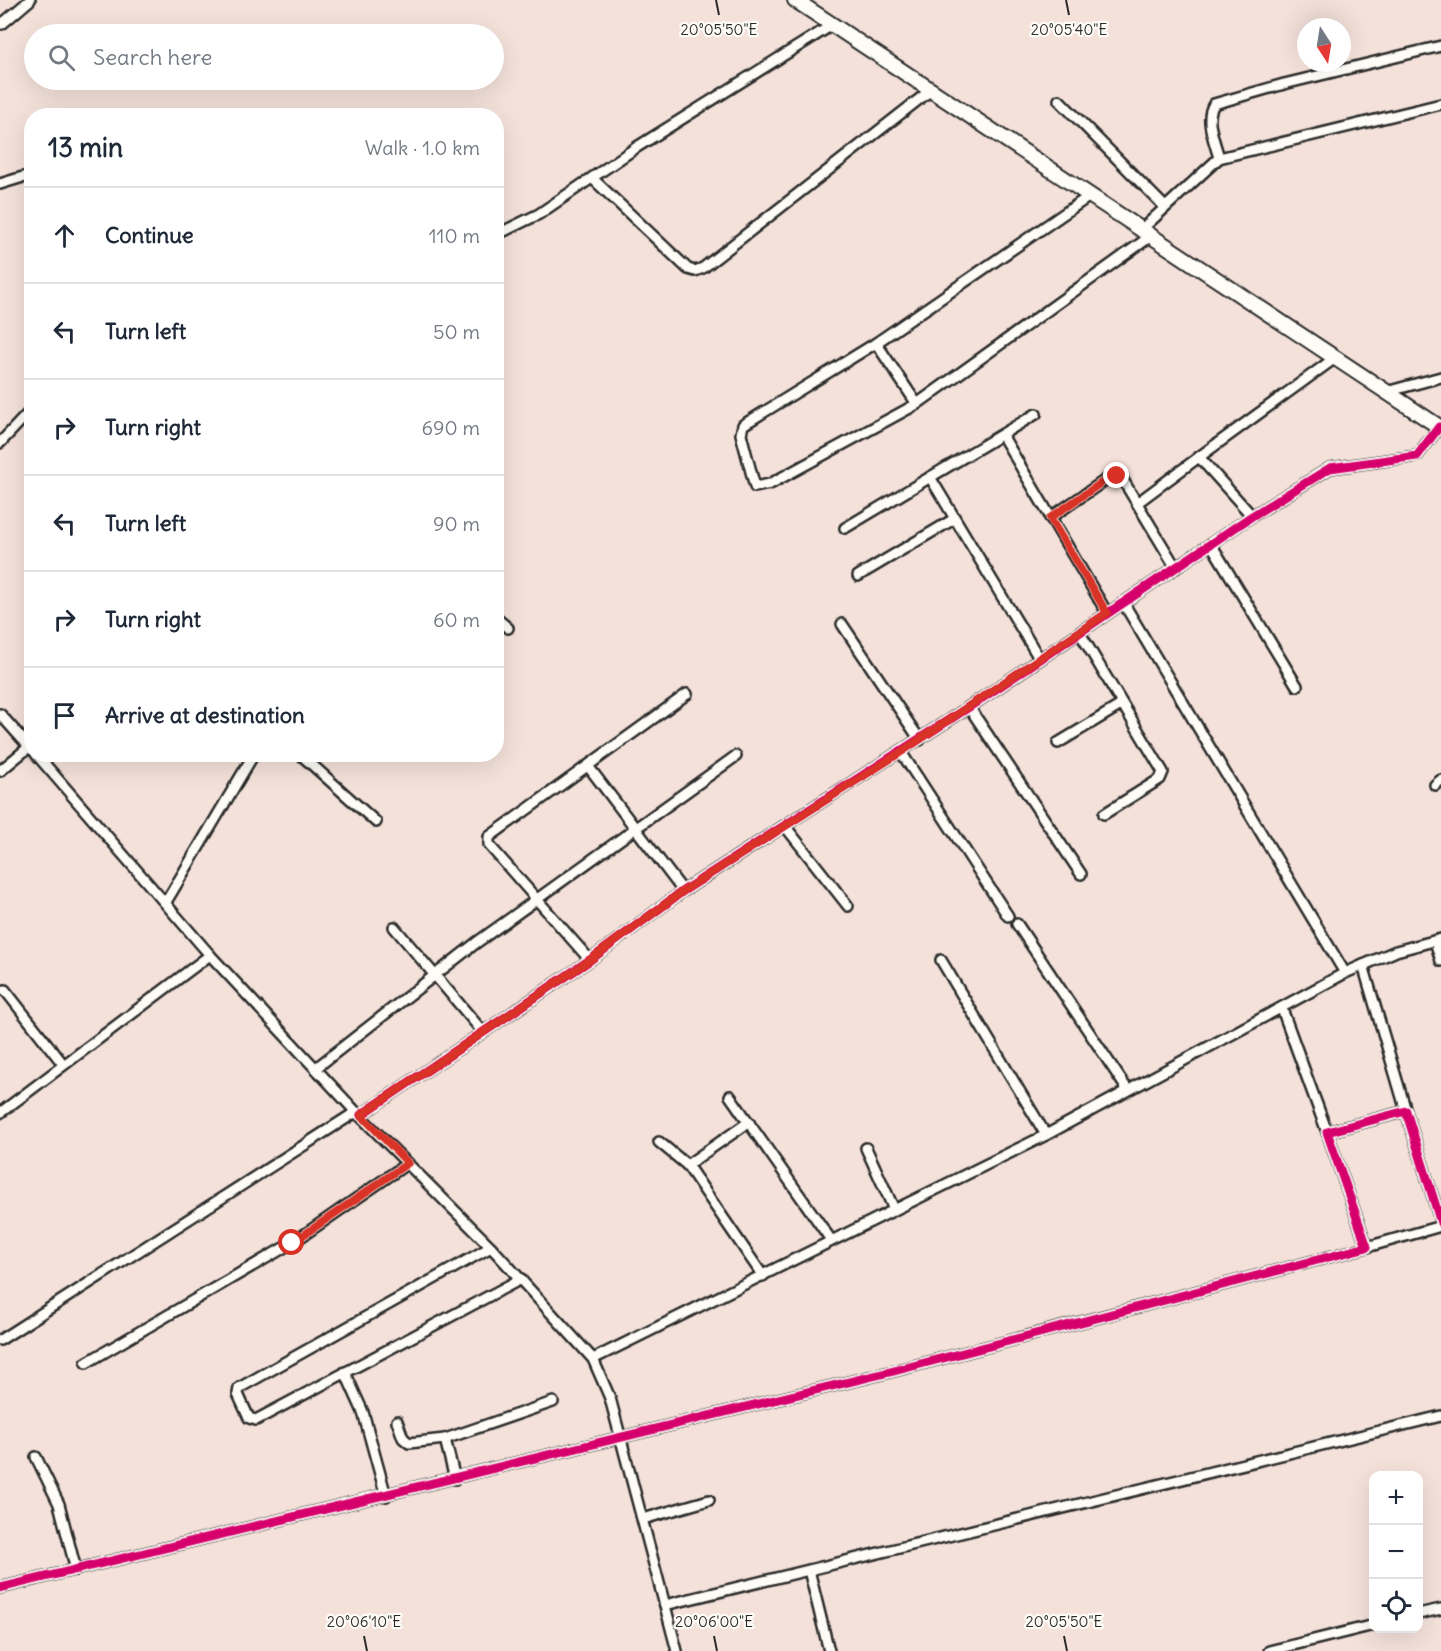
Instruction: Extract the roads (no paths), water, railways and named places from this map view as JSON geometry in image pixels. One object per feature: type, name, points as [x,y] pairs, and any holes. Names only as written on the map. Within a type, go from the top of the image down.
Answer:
[{"type":"main road","points":[[797,1],[1440,428]]},
{"type":"street","points":[[0,22],[2,24],[30,0]]},
{"type":"street","points":[[504,231],[539,214],[832,25]]},
{"type":"street","points":[[1219,158],[1211,127],[1210,111],[1214,104],[1284,84],[1441,46]]},
{"type":"street","points":[[592,178],[688,269],[695,271],[703,268],[931,90]]},
{"type":"street","points":[[1059,100],[1164,206]]},
{"type":"street","points":[[1091,195],[876,343],[743,425],[741,434],[755,487],[770,484],[917,404],[1146,232],[1164,206],[1219,158],[1441,104]]},
{"type":"street","points":[[0,184],[24,177]]},
{"type":"street","points":[[876,343],[917,404]]},
{"type":"street","points":[[1137,503],[1335,358]]},
{"type":"street","points":[[1386,392],[1441,377]]},
{"type":"street","points":[[845,528],[1036,414]]},
{"type":"street","points":[[0,443],[24,418]]},
{"type":"street","points":[[0,1340],[358,1114],[483,1032],[590,960],[683,891],[920,740],[1252,516],[1330,468],[1417,456],[1440,428]]},
{"type":"street","points":[[1002,435],[1107,613]]},
{"type":"street","points":[[1199,457],[1252,516]]},
{"type":"street","points":[[1050,518],[1107,479],[1117,476],[1124,480],[1176,568]]},
{"type":"street","points":[[930,477],[1039,658]]},
{"type":"street","points":[[858,576],[954,519]]},
{"type":"street","points":[[1211,544],[1296,686]]},
{"type":"street","points":[[1124,604],[1345,973]]},
{"type":"street","points":[[842,624],[920,740]]},
{"type":"street","points":[[504,625],[508,628]]},
{"type":"street","points":[[1080,633],[1163,772],[1163,776],[1104,814]]},
{"type":"street","points":[[590,960],[489,845],[489,837],[687,694]]},
{"type":"street","points":[[1058,743],[1121,705]]},
{"type":"street","points":[[969,707],[1081,874]]},
{"type":"street","points":[[0,714],[24,741]]},
{"type":"street","points":[[901,752],[1008,916]]},
{"type":"street","points":[[0,771],[24,755]]},
{"type":"street","points":[[316,1068],[435,975],[736,756]]},
{"type":"street","points":[[43,762],[210,954],[358,1114],[491,1247],[593,1359],[610,1398],[677,1651]]},
{"type":"street","points":[[166,902],[249,762]]},
{"type":"street","points":[[309,762],[376,822]]},
{"type":"street","points":[[588,766],[683,891]]},
{"type":"street","points":[[785,826],[848,906]]},
{"type":"street","points":[[1017,924],[1127,1089]]},
{"type":"street","points":[[394,927],[483,1032]]},
{"type":"street","points":[[593,1359],[1046,1135],[1127,1089],[1282,1009],[1345,973],[1396,951],[1438,940],[1441,961]]},
{"type":"street","points":[[0,1113],[210,954]]},
{"type":"street","points":[[941,960],[1046,1135]]},
{"type":"street","points":[[0,1588],[894,1371],[1366,1247],[1441,1225],[1363,965]]},
{"type":"street","points":[[5,990],[63,1064]]},
{"type":"street","points":[[1282,1009],[1366,1247]]},
{"type":"street","points":[[730,1096],[831,1240]]},
{"type":"street","points":[[1327,1132],[1406,1111]]},
{"type":"street","points":[[687,1166],[749,1122]]},
{"type":"street","points":[[659,1142],[687,1166],[763,1276]]},
{"type":"street","points":[[866,1148],[894,1209]]},
{"type":"street","points":[[86,1363],[292,1243],[408,1163]]},
{"type":"street","points":[[491,1247],[239,1388],[238,1394],[249,1418],[256,1420],[520,1279]]},
{"type":"street","points":[[345,1372],[363,1412],[386,1496]]},
{"type":"street","points":[[397,1421],[403,1438],[409,1443],[445,1439],[553,1402]]},
{"type":"street","points":[[665,1605],[1441,1416]]},
{"type":"street","points":[[445,1439],[455,1479]]},
{"type":"street","points":[[36,1457],[59,1504],[76,1570]]},
{"type":"street","points":[[643,1519],[709,1500]]},
{"type":"street","points":[[809,1570],[829,1651]]},
{"type":"street","points":[[1423,1613],[1441,1609]]},
{"type":"street","points":[[1269,1651],[1369,1626]]}]
